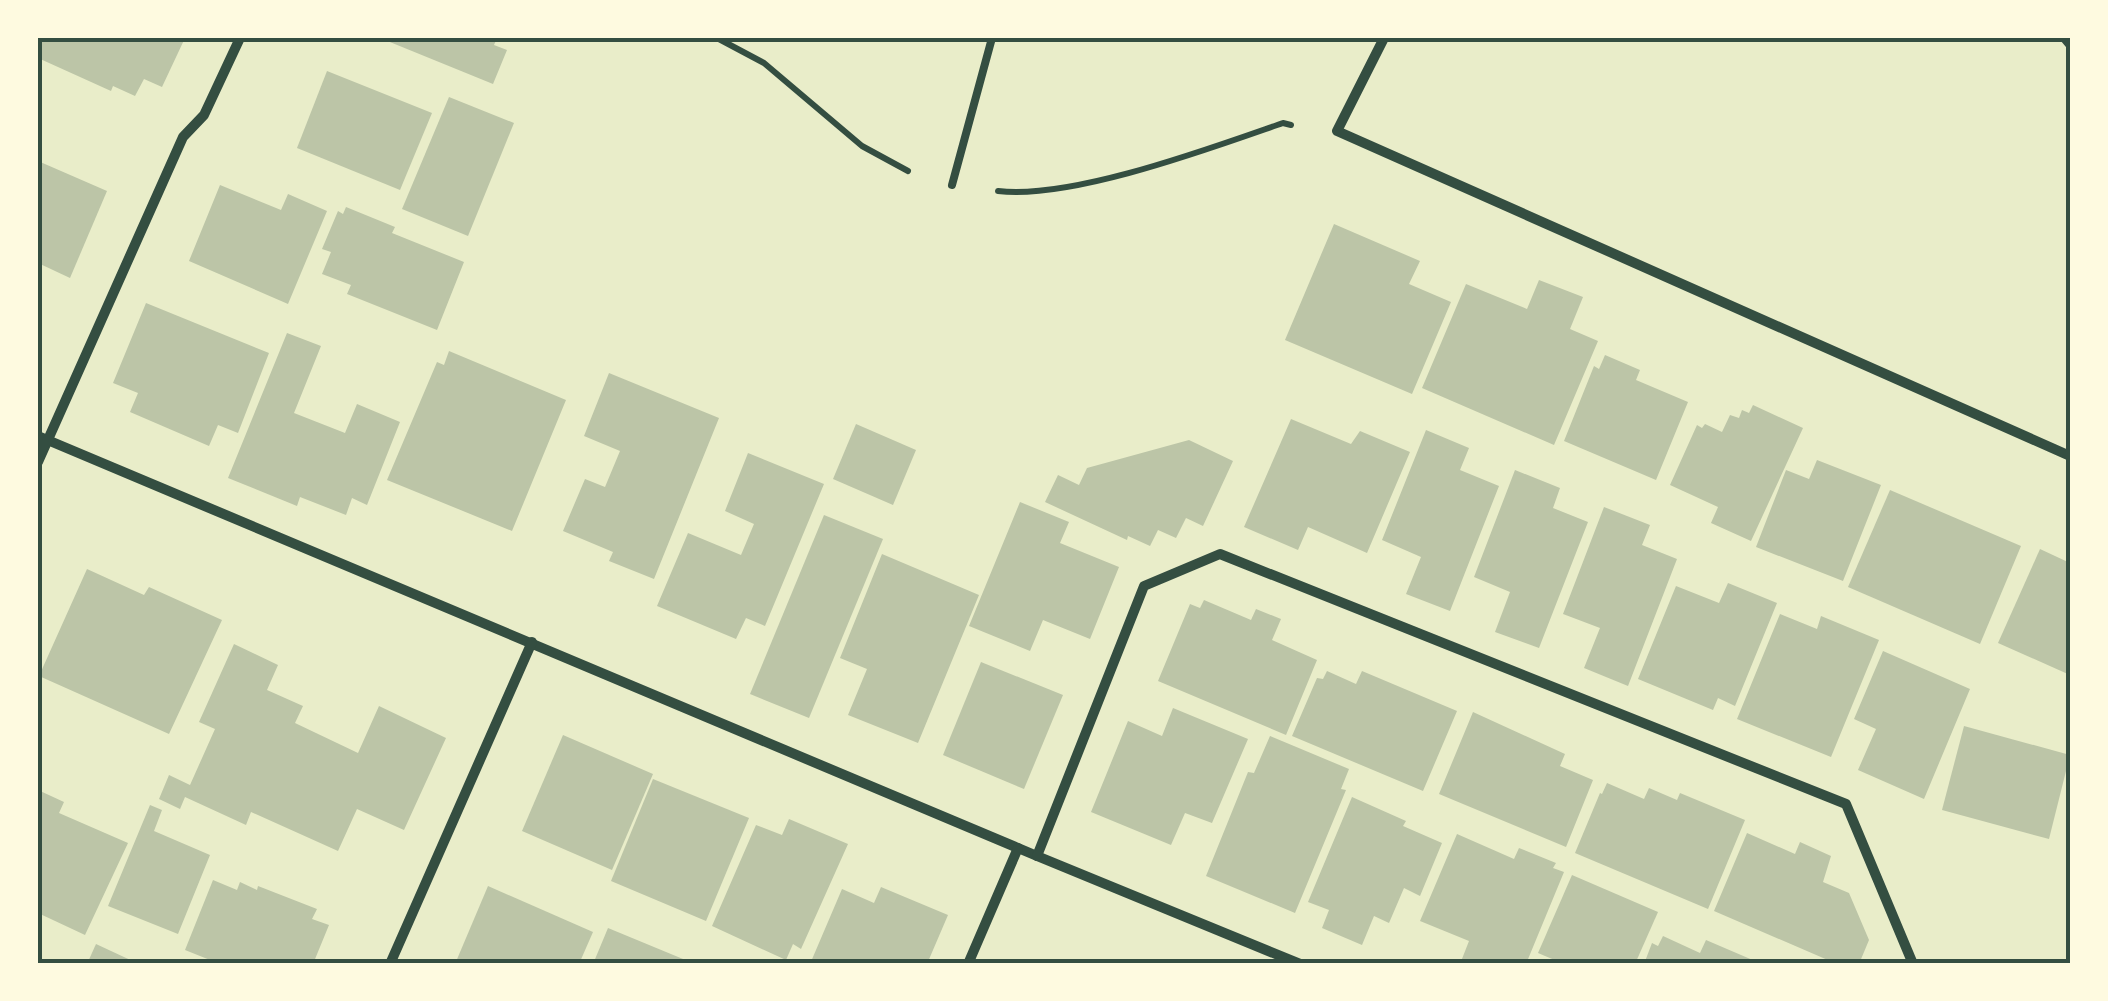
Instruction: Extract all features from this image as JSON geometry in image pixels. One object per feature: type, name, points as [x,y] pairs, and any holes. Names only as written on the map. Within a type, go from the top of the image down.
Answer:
[{"type":"street","points":[[38,462],[42,438],[184,136],[204,115],[240,38]]},
{"type":"street","points":[[1384,38],[1336,131],[2070,456]]},
{"type":"street","points":[[2065,38],[2070,44]]},
{"type":"street","points":[[42,438],[1300,964]]},
{"type":"street","points":[[1037,856],[1144,586],[1220,554],[1846,804],[1913,964]]},
{"type":"street","points":[[390,964],[532,642]]},
{"type":"street","points":[[968,964],[1018,848]]},
{"type":"lane","points":[[952,185],[992,38]]},
{"type":"building","points":[[38,38],[185,38],[162,87],[144,79],[135,96],[113,86],[111,91],[38,58]]},
{"type":"building","points":[[380,38],[497,38],[494,45],[507,50],[493,84]]},
{"type":"building","points":[[327,71],[432,113],[400,190],[297,148]]},
{"type":"building","points":[[449,97],[514,123],[468,236],[402,209]]},
{"type":"building","points":[[38,161],[107,191],[70,278],[38,263]]},
{"type":"building","points":[[220,185],[281,210],[288,194],[327,211],[288,304],[189,261]]},
{"type":"building","points":[[346,207],[395,227],[392,233],[464,262],[437,330],[347,294],[351,285],[322,274],[331,252],[322,249],[338,211],[343,214]]},
{"type":"building","points":[[1334,224],[1420,261],[1409,284],[1451,302],[1412,394],[1285,340]]},
{"type":"building","points":[[1539,280],[1583,297],[1570,329],[1598,341],[1554,445],[1422,388],[1466,284],[1527,309]]},
{"type":"building","points":[[146,303],[269,353],[238,433],[218,425],[209,446],[130,412],[138,393],[113,383]]},
{"type":"building","points":[[287,333],[321,346],[294,413],[345,433],[357,404],[400,422],[367,505],[352,498],[346,515],[300,497],[297,506],[228,478]]},
{"type":"building","points":[[449,351],[566,400],[512,531],[387,480],[437,362],[444,365]]},
{"type":"building","points":[[1605,355],[1640,370],[1636,380],[1688,402],[1656,480],[1564,441],[1594,366],[1599,369]]},
{"type":"building","points":[[609,373],[719,418],[654,579],[609,561],[613,552],[563,531],[585,479],[605,487],[620,451],[584,436]]},
{"type":"building","points":[[1753,405],[1803,428],[1751,541],[1711,523],[1718,507],[1670,485],[1697,425],[1702,428],[1705,424],[1722,432],[1730,415],[1739,418],[1742,410],[1749,413]]},
{"type":"building","points":[[1291,419],[1351,444],[1360,431],[1410,452],[1367,553],[1308,527],[1298,550],[1244,527]]},
{"type":"building","points":[[856,424],[916,450],[893,505],[833,479]]},
{"type":"building","points":[[1426,430],[1469,448],[1460,470],[1499,486],[1450,611],[1406,594],[1421,557],[1382,540]]},
{"type":"building","points":[[1189,440],[1233,461],[1203,526],[1186,518],[1176,538],[1158,530],[1150,546],[1128,536],[1127,540],[1045,502],[1058,475],[1079,485],[1087,468]]},
{"type":"building","points":[[748,453],[824,484],[765,626],[746,618],[736,639],[657,606],[688,533],[741,555],[754,524],[725,511]]},
{"type":"building","points":[[1817,460],[1881,485],[1843,581],[1756,547],[1786,470],[1809,479]]},
{"type":"building","points":[[1515,470],[1560,488],[1553,508],[1588,522],[1539,648],[1495,632],[1510,592],[1474,577]]},
{"type":"building","points":[[1890,490],[2021,546],[1980,644],[1848,587]]},
{"type":"building","points":[[1020,502],[1069,522],[1060,543],[1119,567],[1090,639],[1043,620],[1030,651],[969,626]]},
{"type":"building","points":[[1604,507],[1650,525],[1642,545],[1677,559],[1628,686],[1584,668],[1600,628],[1563,614]]},
{"type":"building","points":[[824,515],[883,539],[809,718],[750,694]]},
{"type":"building","points":[[2040,549],[2070,563],[2070,675],[1998,643]]},
{"type":"building","points":[[882,554],[979,595],[918,743],[848,715],[867,669],[840,658]]},
{"type":"building","points":[[87,569],[144,595],[149,587],[222,620],[169,734],[39,676]]},
{"type":"building","points":[[1728,583],[1777,603],[1735,706],[1718,698],[1713,710],[1638,679],[1676,586],[1719,603]]},
{"type":"building","points":[[1204,600],[1251,620],[1256,609],[1281,619],[1272,640],[1317,660],[1286,735],[1158,681],[1190,604],[1200,608]]},
{"type":"building","points":[[1780,614],[1817,629],[1821,616],[1879,640],[1831,757],[1737,719]]},
{"type":"building","points":[[234,644],[278,665],[267,690],[303,706],[295,723],[358,753],[379,706],[446,738],[404,830],[357,809],[338,851],[251,812],[246,825],[185,797],[180,809],[159,799],[169,775],[190,785],[215,729],[199,722]]},
{"type":"building","points":[[1883,651],[1970,689],[1924,799],[1858,770],[1876,729],[1854,719]]},
{"type":"building","points":[[981,662],[1063,695],[1024,789],[943,755]]},
{"type":"building","points":[[1327,671],[1356,684],[1362,671],[1457,711],[1423,791],[1292,736],[1317,678],[1323,679]]},
{"type":"building","points":[[1173,708],[1248,739],[1212,823],[1185,813],[1171,845],[1091,812],[1128,721],[1162,736]]},
{"type":"building","points":[[1473,712],[1565,754],[1560,766],[1593,780],[1566,847],[1439,794]]},
{"type":"building","points":[[1964,726],[2070,755],[2049,839],[1942,810]]},
{"type":"building","points":[[563,735],[653,774],[612,870],[522,831]]},
{"type":"building","points":[[1270,736],[1349,769],[1341,789],[1346,790],[1295,913],[1206,876],[1248,772],[1254,773]]},
{"type":"building","points":[[653,779],[749,818],[706,921],[611,881]]},
{"type":"building","points":[[1607,783],[1644,799],[1649,788],[1677,800],[1680,793],[1745,820],[1708,909],[1575,853]]},
{"type":"building","points":[[38,790],[64,802],[59,813],[128,843],[85,935],[38,913]]},
{"type":"building","points":[[1352,797],[1406,821],[1403,826],[1442,843],[1420,896],[1404,888],[1389,923],[1374,916],[1362,945],[1322,928],[1329,910],[1308,902]]},
{"type":"building","points":[[150,805],[162,810],[154,831],[210,855],[178,934],[108,906]]},
{"type":"building","points":[[789,819],[848,844],[801,949],[793,944],[786,960],[712,926],[756,825],[782,835]]},
{"type":"building","points":[[1747,833],[1795,854],[1800,842],[1831,856],[1823,882],[1849,893],[1869,940],[1859,964],[1837,964],[1714,911]]},
{"type":"building","points":[[1457,834],[1514,859],[1519,848],[1556,863],[1553,868],[1564,872],[1526,964],[1460,964],[1469,941],[1420,921]]},
{"type":"building","points":[[1572,875],[1658,912],[1635,964],[1564,964],[1538,953]]},
{"type":"building","points":[[213,880],[237,890],[240,882],[257,890],[258,886],[317,909],[312,919],[329,925],[313,964],[220,964],[185,950]]},
{"type":"building","points":[[488,886],[593,932],[579,964],[455,964]]},
{"type":"building","points":[[881,887],[948,915],[927,964],[810,964],[842,889],[874,903]]},
{"type":"building","points":[[608,928],[683,959],[682,964],[593,964]]},
{"type":"building","points":[[1663,936],[1700,953],[1706,940],[1762,964],[1644,964],[1652,943],[1658,946]]},
{"type":"building","points":[[96,944],[139,964],[87,964]]}]
